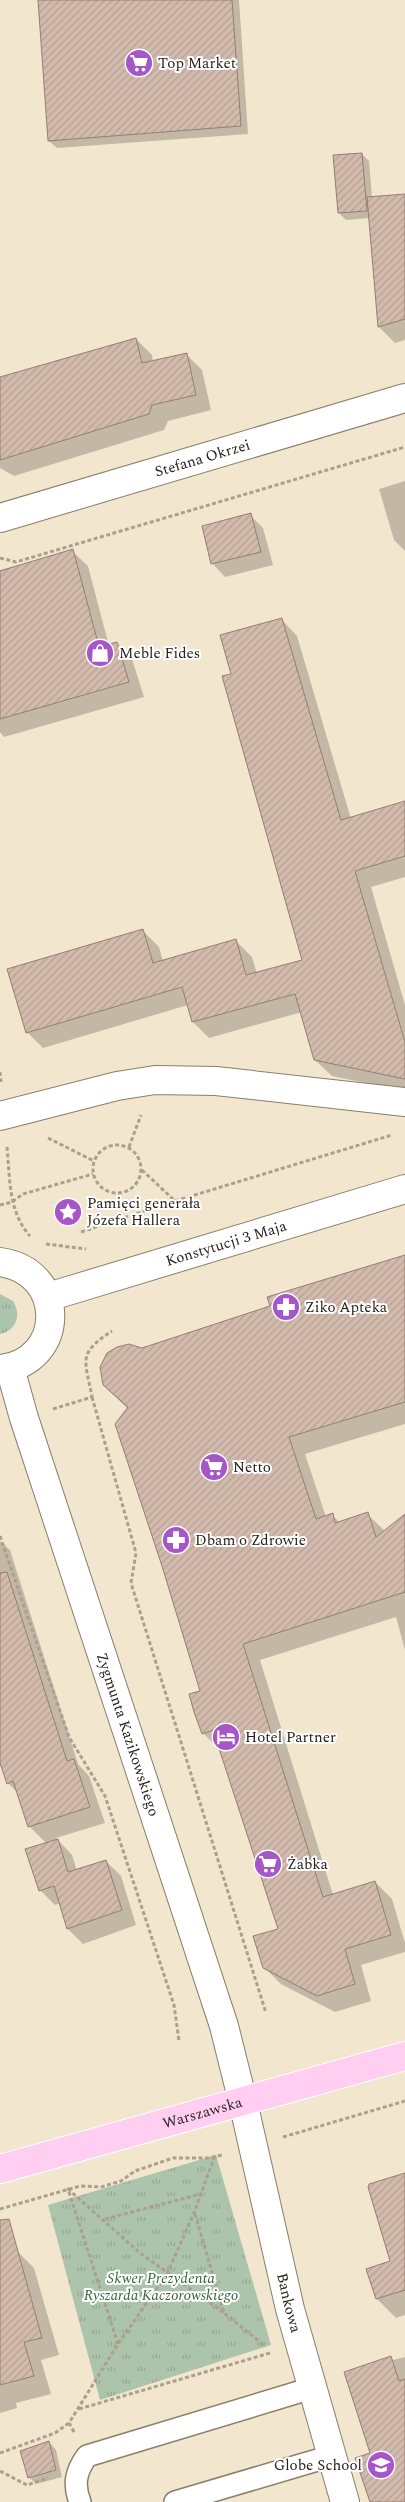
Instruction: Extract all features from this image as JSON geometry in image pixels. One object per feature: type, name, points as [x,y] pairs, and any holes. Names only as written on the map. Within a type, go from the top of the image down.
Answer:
[{"type":"main road","name":"Warszawska","points":[[0,2169],[405,2056]]},
{"type":"street","name":"Stefana Okrzei","points":[[0,518],[405,398]]},
{"type":"street","points":[[2,1116],[118,1086],[155,1080],[216,1081],[405,1102]]},
{"type":"street","name":"Konstytucji 3 Maja","points":[[48,1297],[405,1189]]},
{"type":"street","points":[[0,1262],[12,1264],[28,1271],[40,1283],[48,1297],[51,1314],[49,1330],[42,1346],[30,1358],[5,1368]]},
{"type":"street","name":"Zygmunta Kazikowskiego","points":[[5,1368],[24,1418],[222,2020],[243,2102]]},
{"type":"street","name":"Bankowa","points":[[243,2102],[290,2309],[344,2502]]},
{"type":"lane","points":[[80,2502],[75,2482],[82,2463],[312,2388]]},
{"type":"lane","points":[[175,2502],[331,2456]]},
{"type":"path","points":[[0,558],[16,562],[405,447]]},
{"type":"path","points":[[2,1116],[94,1161]]},
{"type":"path","points":[[2,1116],[12,1202],[20,1222],[32,1238]]},
{"type":"path","points":[[81,1232],[396,1133]]},
{"type":"path","points":[[142,1170],[136,1184],[130,1190],[116,1194],[102,1189],[93,1174],[94,1161],[98,1154],[104,1148],[121,1145],[134,1151],[142,1170],[175,1201]]},
{"type":"path","points":[[0,1205],[12,1202],[23,1194],[93,1174]]},
{"type":"path","points":[[37,1243],[86,1249]]},
{"type":"path","points":[[112,1331],[93,1344],[87,1351],[85,1361],[92,1397],[136,1554],[131,1583],[266,2013]]},
{"type":"path","points":[[24,1418],[92,1397]]},
{"type":"path","points":[[0,1536],[69,1736],[105,1796],[174,2005],[179,2041]]},
{"type":"path","points":[[284,2137],[405,2101]]},
{"type":"path","points":[[0,2209],[68,2188],[80,2186],[102,2187],[121,2181],[134,2170],[173,2158],[220,2156]]},
{"type":"path","points":[[0,2454],[55,2433],[69,2423],[118,2344],[167,2274],[194,2213],[214,2157]]},
{"type":"path","points":[[68,2188],[140,2253],[224,2313],[273,2352],[78,2409]]},
{"type":"path","points":[[68,2188],[118,2344]]},
{"type":"path","points":[[104,2220],[201,2194]]},
{"type":"path","points":[[194,2213],[224,2313]]},
{"type":"path","points":[[0,2471],[27,2485],[82,2463],[69,2423]]},
{"type":"green space","points":[[0,1294],[13,1301],[16,1306],[17,1317],[14,1326],[10,1330],[0,1334]]},
{"type":"green space","name":"Skwer Prezydenta Ryszarda Kaczorowskiego","points":[[216,2155],[271,2345],[100,2400],[48,2205]]},
{"type":"building","name":"Top Market","points":[[38,0],[232,0],[241,126],[48,141]]},
{"type":"building","points":[[362,153],[367,211],[338,213],[333,155]]},
{"type":"building","points":[[405,194],[405,319],[378,327],[367,197]]},
{"type":"building","points":[[136,338],[142,363],[187,353],[196,395],[152,405],[149,414],[0,460],[0,377]]},
{"type":"building","points":[[251,513],[261,552],[211,564],[202,526]]},
{"type":"building","points":[[73,549],[99,647],[117,642],[129,682],[0,719],[0,571]]},
{"type":"building","points":[[282,618],[341,820],[405,801],[405,856],[355,871],[405,1042],[405,1079],[314,1060],[295,994],[192,1022],[182,987],[26,1033],[7,969],[143,929],[153,963],[236,939],[246,975],[302,960],[222,676],[231,674],[220,635]]},
{"type":"building","points":[[405,1255],[405,1402],[289,1437],[316,1519],[333,1513],[335,1523],[368,1512],[376,1537],[405,1514],[405,1592],[243,1644],[323,1897],[375,1881],[391,1935],[345,1949],[355,1984],[317,1996],[263,1968],[253,1936],[278,1929],[213,1730],[202,1734],[194,1712],[189,1694],[200,1691],[162,1566],[115,1424],[128,1407],[103,1385],[100,1367],[107,1353],[117,1347],[129,1344],[142,1348],[270,1306],[267,1297]]},
{"type":"building","points":[[7,1572],[67,1761],[74,1759],[90,1807],[28,1827],[13,1781],[7,1784],[0,1763],[0,1573]]},
{"type":"building","points":[[58,1839],[68,1872],[106,1860],[122,1910],[67,1929],[54,1886],[39,1891],[25,1849]]},
{"type":"building","points":[[405,2173],[405,2290],[376,2299],[366,2269],[390,2261],[368,2187],[369,2184]]},
{"type":"building","points":[[9,2219],[42,2338],[24,2342],[34,2376],[0,2385],[0,2220]]},
{"type":"building","points":[[391,2356],[399,2381],[405,2379],[405,2502],[370,2502],[355,2458],[370,2453],[344,2372]]},
{"type":"building","points":[[49,2441],[56,2470],[28,2478],[20,2451]]},
{"type":"place","name":"Top Market","points":[[139,63]]},
{"type":"place","name":"Meble Fides","points":[[100,653]]},
{"type":"place","name":"Pamięci generała Józefa Hallera","points":[[68,1212]]},
{"type":"place","name":"Ziko Apteka","points":[[286,1307]]},
{"type":"place","name":"Netto","points":[[214,1467]]},
{"type":"place","name":"Dbam o Zdrowie","points":[[176,1540]]},
{"type":"place","name":"Hotel Partner","points":[[226,1737]]},
{"type":"place","name":"Żabka","points":[[268,1864]]},
{"type":"place","name":"Globe School","points":[[381,2465]]}]
